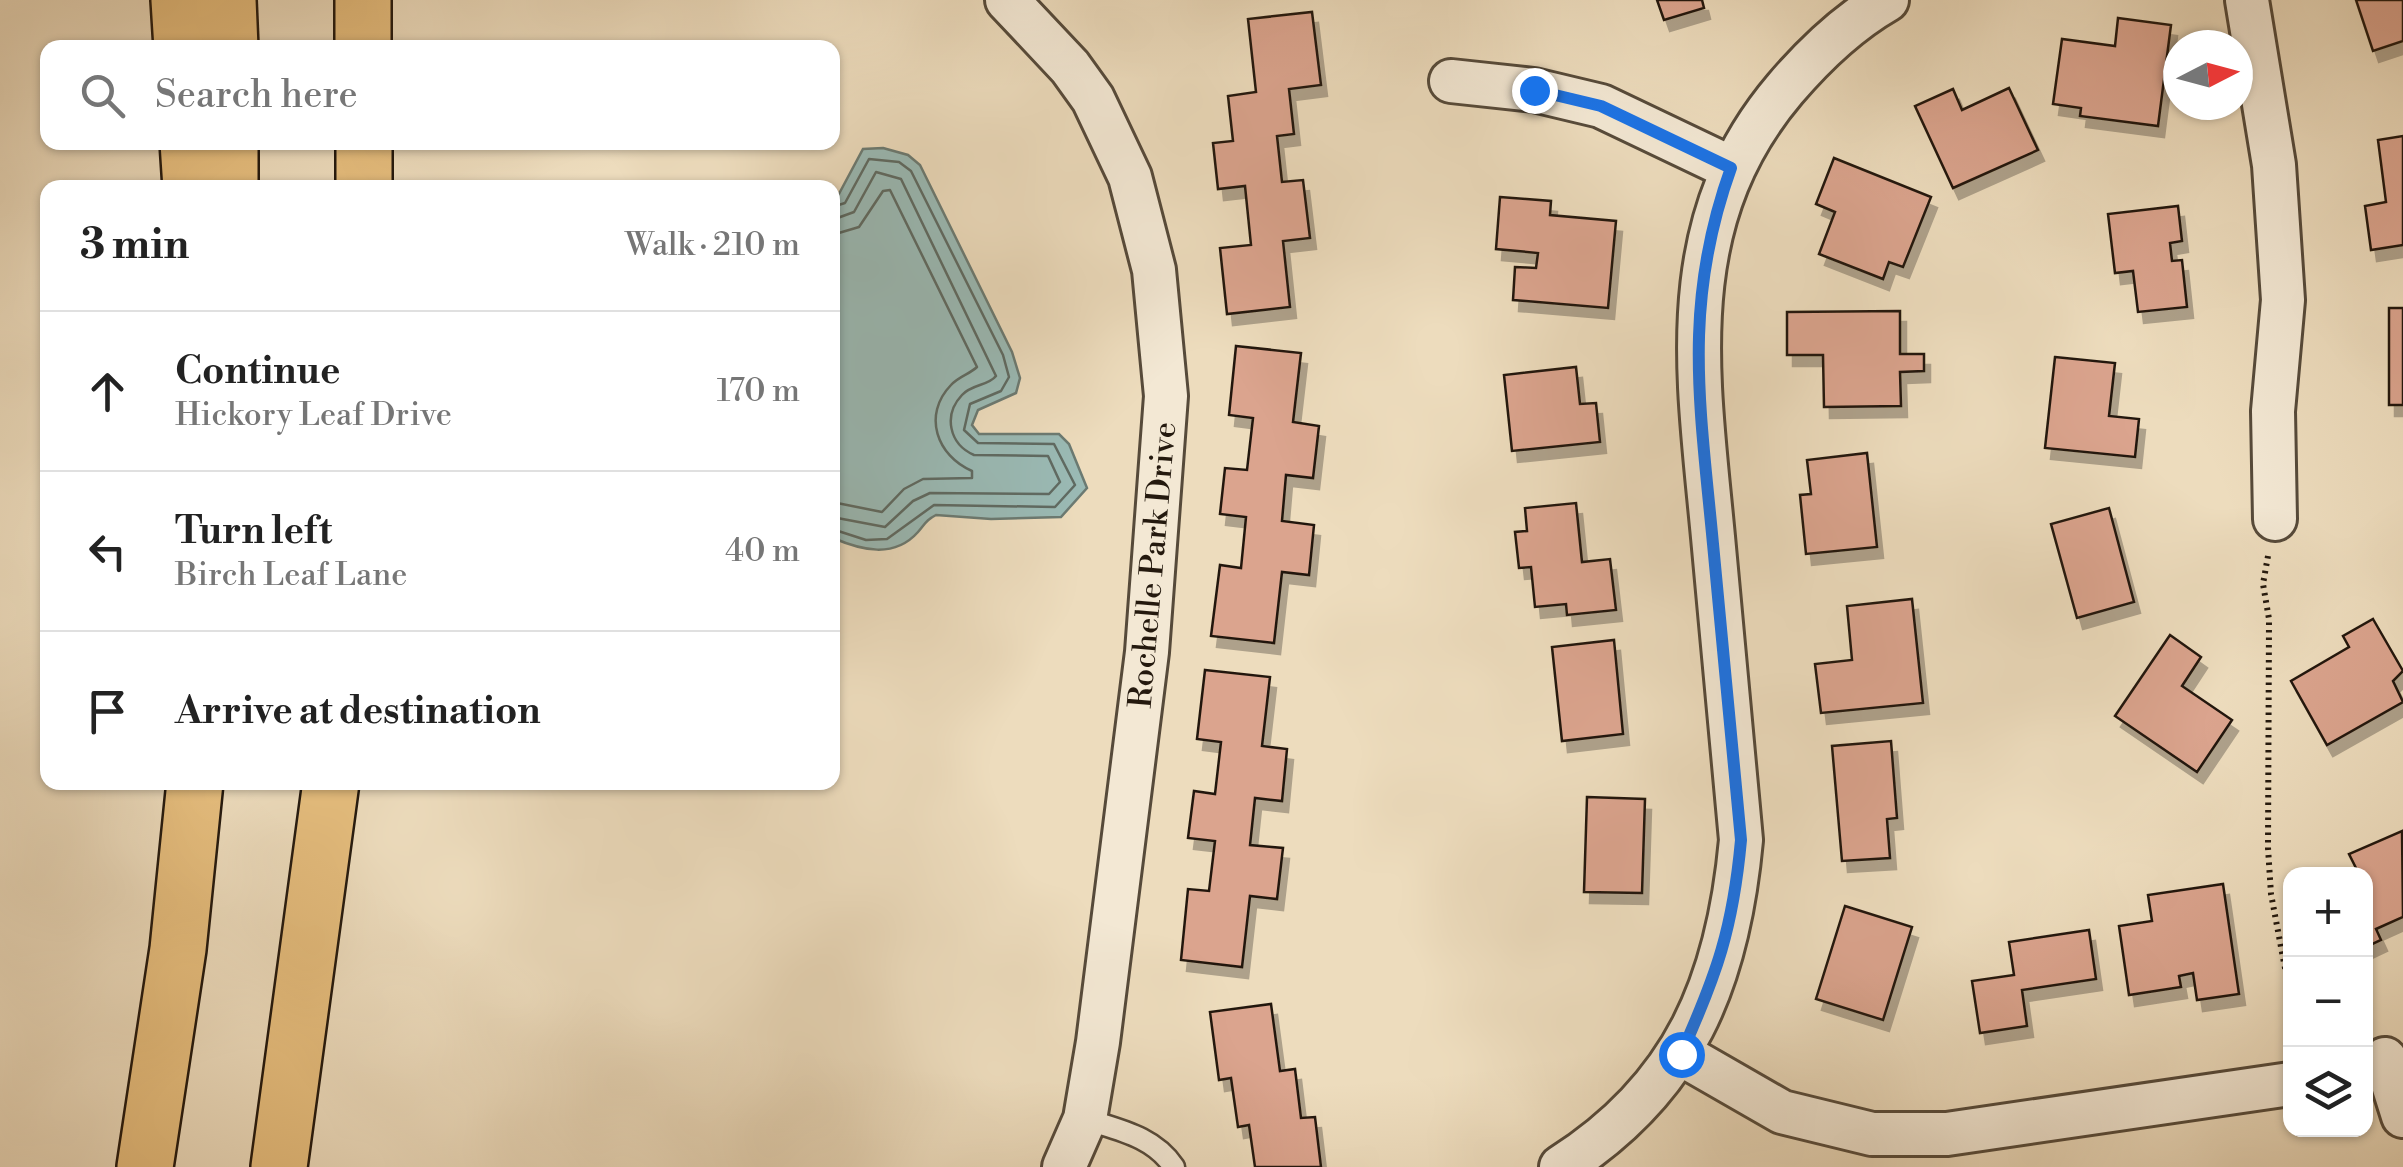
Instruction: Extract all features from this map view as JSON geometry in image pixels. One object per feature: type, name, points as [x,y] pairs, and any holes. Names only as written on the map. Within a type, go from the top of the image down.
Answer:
[{"type":"highway","points":[[179,0],[182,40]]},
{"type":"highway","points":[[228,0],[230,40]]},
{"type":"highway","points":[[363,0],[363,40]]},
{"type":"highway","points":[[189,150],[190,180]]},
{"type":"highway","points":[[230,150],[230,180]]},
{"type":"highway","points":[[364,150],[364,180]]},
{"type":"highway","points":[[145,1167],[178,949],[195,790]]},
{"type":"highway","points":[[279,1167],[330,790]]},
{"type":"street","name":"Rochelle Park Drive","points":[[1007,0],[1070,67],[1111,133],[1144,222],[1162,318],[1165,434],[1147,652],[1085,1119],[1064,1167]]},
{"type":"street","points":[[1561,1167],[1601,1142],[1644,1101],[1681,1054],[1714,982],[1734,913],[1741,840],[1697,372],[1699,292],[1712,220],[1731,168],[1765,113],[1818,51],[1887,0]]},
{"type":"street","points":[[2247,0],[2274,166],[2283,300],[2274,411],[2275,519]]},
{"type":"street","points":[[1451,81],[1534,90],[1601,106],[1731,168]]},
{"type":"street","points":[[1681,1054],[1782,1112],[1872,1134],[1947,1134],[2283,1072]]},
{"type":"street","points":[[2385,1058],[2403,1116]]},
{"type":"lane","points":[[1085,1119],[1148,1142],[1174,1167]]},
{"type":"path","points":[[2275,519],[2263,584],[2269,619],[2268,848],[2271,894],[2288,984],[2289,1047]]},
{"type":"water","points":[[883,148],[908,155],[920,165],[1012,352],[1020,378],[1016,393],[978,410],[972,425],[979,434],[1059,434],[1069,444],[1087,488],[1061,517],[991,519],[936,515],[909,541],[888,549],[840,541],[840,192],[863,149]]},
{"type":"building","points":[[1657,0],[1702,0],[1704,8],[1664,20]]},
{"type":"building","points":[[2356,0],[2403,0],[2403,41],[2373,51]]},
{"type":"building","points":[[1312,12],[1321,85],[1289,89],[1294,134],[1277,136],[1282,182],[1303,180],[1310,238],[1283,241],[1290,307],[1227,314],[1220,248],[1251,245],[1245,186],[1218,189],[1213,143],[1233,141],[1228,96],[1256,92],[1248,19]]},
{"type":"building","points":[[2118,18],[2171,25],[2170,30],[2163,30],[2158,126],[2080,116],[2081,108],[2053,104],[2062,39],[2115,46]]},
{"type":"building","points":[[2009,88],[2038,150],[1953,188],[1915,106],[1953,89],[1962,110]]},
{"type":"building","points":[[2403,136],[2403,245],[2371,250],[2365,206],[2386,202],[2378,140]]},
{"type":"building","points":[[1834,158],[1931,197],[1903,267],[1889,262],[1883,279],[1819,254],[1835,212],[1816,204]]},
{"type":"building","points":[[1500,197],[1551,201],[1550,215],[1616,221],[1608,308],[1513,300],[1515,267],[1536,268],[1538,253],[1496,249]]},
{"type":"building","points":[[2178,206],[2182,241],[2170,243],[2172,261],[2182,260],[2187,307],[2138,312],[2133,271],[2115,273],[2108,214]]},
{"type":"building","points":[[2389,308],[2403,308],[2403,405],[2389,405]]},
{"type":"building","points":[[1900,311],[1900,354],[1924,354],[1924,371],[1900,372],[1901,406],[1824,407],[1823,355],[1787,355],[1787,312]]},
{"type":"building","points":[[1236,346],[1301,353],[1293,422],[1319,426],[1313,478],[1286,475],[1282,521],[1314,525],[1309,575],[1282,572],[1274,643],[1211,636],[1220,565],[1241,568],[1246,517],[1220,514],[1225,468],[1247,470],[1253,418],[1229,415]]},
{"type":"building","points":[[2055,357],[2115,363],[2109,416],[2139,419],[2135,457],[2045,448]]},
{"type":"building","points":[[1576,367],[1580,404],[1596,403],[1600,442],[1512,451],[1504,375]]},
{"type":"building","points":[[1867,453],[1877,547],[1806,554],[1800,495],[1811,494],[1807,460]]},
{"type":"building","points":[[1576,503],[1582,562],[1610,559],[1616,610],[1567,615],[1566,604],[1535,607],[1531,567],[1519,568],[1515,532],[1527,531],[1525,508]]},
{"type":"building","points":[[2109,508],[2134,602],[2077,618],[2051,524]]},
{"type":"building","points":[[1912,599],[1923,703],[1821,713],[1815,664],[1852,660],[1847,606]]},
{"type":"building","points":[[2373,619],[2403,671],[2393,681],[2403,702],[2327,745],[2291,681],[2349,647],[2343,636]]},
{"type":"building","points":[[2170,635],[2201,657],[2182,686],[2232,720],[2197,772],[2115,716]]},
{"type":"building","points":[[1614,640],[1623,734],[1562,741],[1552,647]]},
{"type":"building","points":[[1205,670],[1270,677],[1262,746],[1287,749],[1282,801],[1255,798],[1250,845],[1283,848],[1277,899],[1250,896],[1242,967],[1181,960],[1188,889],[1209,891],[1215,841],[1188,838],[1194,791],[1215,794],[1221,742],[1197,739]]},
{"type":"building","points":[[1891,741],[1897,818],[1887,819],[1890,858],[1842,861],[1832,746]]},
{"type":"building","points":[[1587,797],[1645,799],[1642,893],[1584,892]]},
{"type":"building","points":[[2402,831],[2403,917],[2376,929],[2381,940],[2373,944],[2373,867],[2356,867],[2349,854]]},
{"type":"building","points":[[2223,884],[2239,994],[2197,1000],[2193,973],[2179,976],[2181,987],[2129,995],[2119,926],[2152,921],[2148,895]]},
{"type":"building","points":[[1845,906],[1912,927],[1883,1020],[1816,999]]},
{"type":"building","points":[[2089,930],[2096,979],[2022,990],[2027,1026],[1980,1033],[1972,981],[2014,975],[2009,942]]},
{"type":"building","points":[[1271,1004],[1280,1071],[1295,1069],[1301,1118],[1315,1117],[1321,1167],[1255,1167],[1249,1125],[1238,1127],[1231,1078],[1219,1080],[1210,1012]]},
{"type":"route","points":[[1534,90],[1601,106],[1731,168],[1712,220],[1699,292],[1697,372],[1741,840],[1734,913],[1714,982],[1681,1054]]}]
